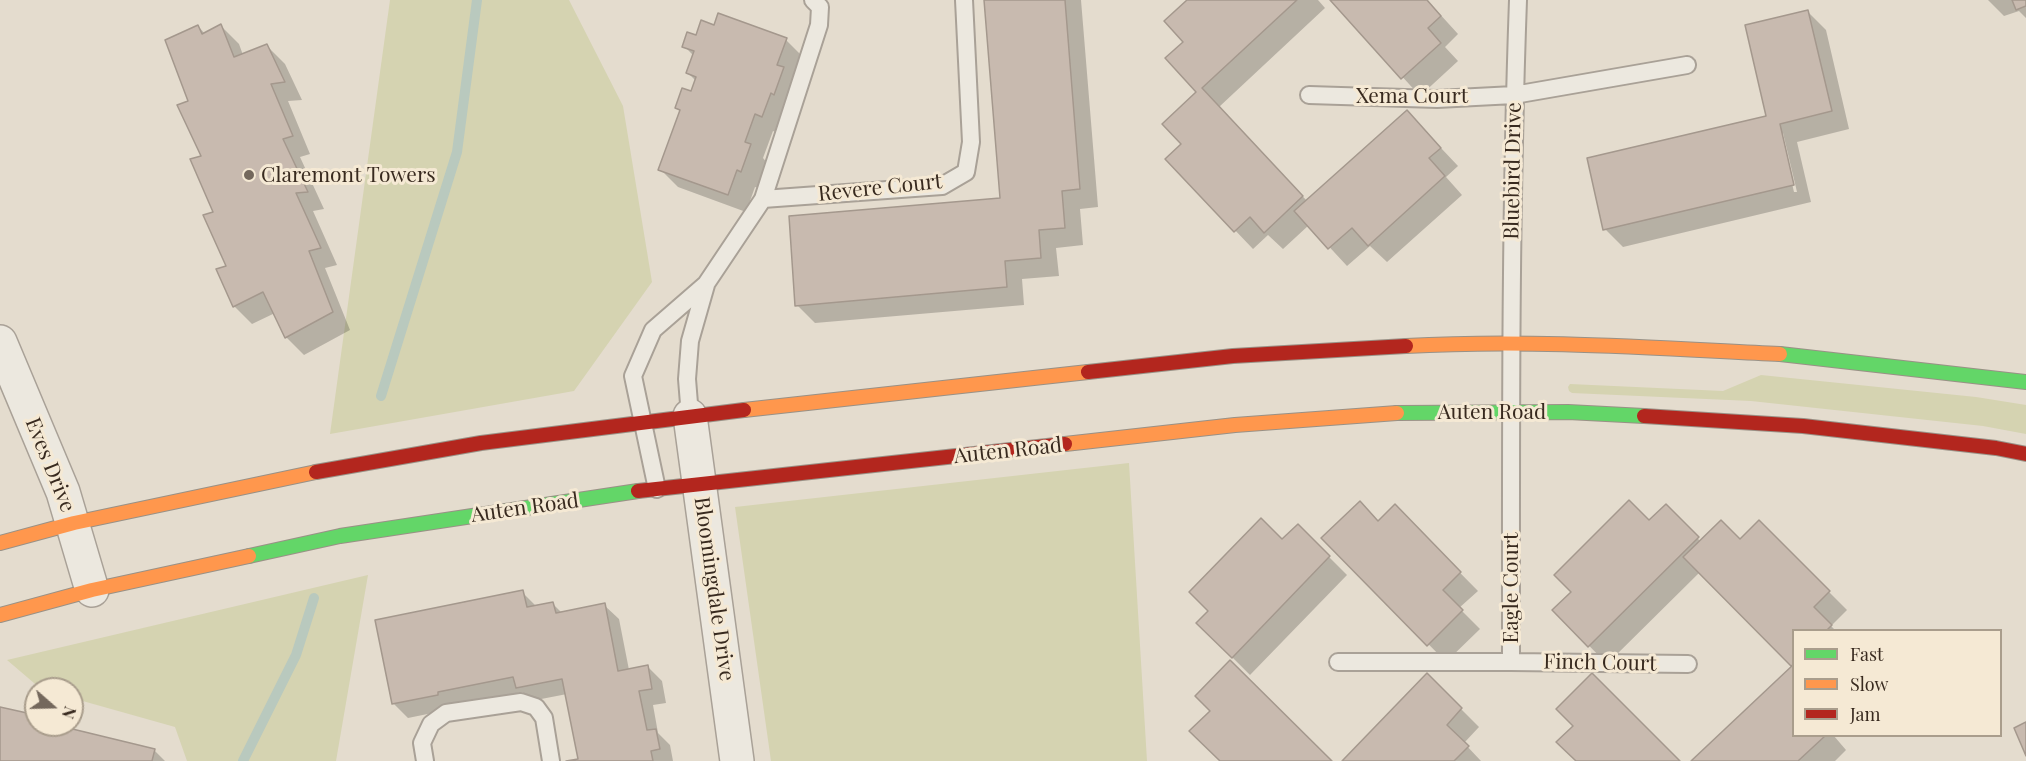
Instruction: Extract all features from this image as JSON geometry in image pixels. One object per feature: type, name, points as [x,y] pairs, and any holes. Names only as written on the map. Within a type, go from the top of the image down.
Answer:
[{"type":"street","name":"Eves Drive","points":[[0,342],[63,492],[92,590]]},
{"type":"street","points":[[0,543],[74,523],[322,471],[481,443],[690,416],[1233,356],[1462,343],[1513,343],[1785,354],[2026,382]]},
{"type":"street","name":"Auten Road","points":[[0,615],[92,590],[340,536],[498,511],[657,489],[1235,425],[1418,412],[1590,413],[1803,426],[1996,448],[2026,454]]},
{"type":"street","name":"Bloomingdale Drive","points":[[690,416],[737,761]]},
{"type":"lane","points":[[657,489],[633,376],[653,330],[706,284],[763,199],[819,26],[820,7],[813,0]]},
{"type":"lane","name":"Revere Court","points":[[763,199],[942,186],[966,172],[971,142],[964,0]]},
{"type":"lane","name":"Bluebird Drive","points":[[1512,412],[1514,94],[1518,0]]},
{"type":"lane","name":"Xema Court","points":[[1309,95],[1437,99],[1514,94],[1687,65]]},
{"type":"lane","points":[[690,416],[687,379],[690,341],[706,284]]},
{"type":"lane","name":"Eagle Court","points":[[1338,662],[1511,662],[1512,412]]},
{"type":"lane","name":"Finch Court","points":[[1511,662],[1688,664]]},
{"type":"lane","points":[[425,761],[422,743],[431,724],[446,713],[521,702],[536,707],[544,718],[551,761]]},
{"type":"shaded area","points":[[390,0],[569,0],[623,106],[652,282],[574,391],[330,434]]},
{"type":"shaded area","points":[[1761,375],[1976,397],[2026,405],[2026,434],[1983,426],[1751,401],[1572,393],[1568,387],[1570,384],[1723,391]]},
{"type":"shaded area","points":[[1129,463],[1147,761],[771,761],[735,507]]},
{"type":"shaded area","points":[[368,575],[336,761],[187,761],[175,727],[84,701],[84,677],[27,677],[7,660]]},
{"type":"building","points":[[984,0],[1065,0],[1080,189],[1062,191],[1065,228],[1039,230],[1041,258],[1005,261],[1007,287],[795,306],[789,216],[1000,198]]},
{"type":"building","points":[[1187,0],[1297,0],[1202,88],[1303,196],[1264,233],[1250,217],[1234,232],[1165,159],[1181,144],[1162,124],[1196,92],[1165,58],[1183,42],[1164,21]]},
{"type":"building","points":[[1330,0],[1427,0],[1441,16],[1428,28],[1441,43],[1401,79]]},
{"type":"building","points":[[2012,0],[2026,0],[2026,6],[2016,10]]},
{"type":"building","points":[[1808,10],[1832,111],[1780,124],[1794,185],[1603,230],[1587,158],[1766,116],[1745,25]]},
{"type":"building","points":[[718,13],[787,38],[777,65],[784,67],[774,95],[771,93],[762,117],[755,114],[745,142],[751,144],[741,172],[737,170],[728,195],[658,170],[680,110],[675,108],[682,88],[691,91],[696,77],[686,73],[694,51],[682,47],[687,32],[696,35],[701,20],[714,25]]},
{"type":"building","name":"Claremont Towers","points":[[221,24],[234,57],[267,44],[285,82],[271,84],[293,136],[283,139],[308,192],[296,193],[321,248],[309,251],[333,312],[285,338],[263,292],[233,307],[216,269],[226,266],[203,215],[213,212],[190,159],[201,156],[177,105],[188,101],[165,40],[198,25],[202,34]]},
{"type":"building","points":[[1407,110],[1441,148],[1429,158],[1445,176],[1368,246],[1352,228],[1328,249],[1294,211]]},
{"type":"building","points":[[1629,500],[1649,520],[1666,504],[1699,537],[1588,647],[1552,610],[1571,592],[1554,575]]},
{"type":"building","points":[[1360,501],[1378,521],[1395,504],[1461,572],[1443,590],[1463,610],[1427,646],[1321,538]]},
{"type":"building","points":[[1261,518],[1282,539],[1298,524],[1330,556],[1232,658],[1196,623],[1208,611],[1189,592]]},
{"type":"building","points":[[1721,520],[1740,539],[1759,520],[1830,591],[1814,607],[1832,625],[1828,629],[1792,629],[1791,666],[1683,557]]},
{"type":"building","points":[[523,590],[527,607],[553,602],[556,613],[605,603],[618,671],[648,665],[652,689],[639,691],[647,730],[656,729],[660,749],[651,751],[653,761],[566,761],[578,759],[562,679],[516,688],[513,677],[392,704],[375,620]]},
{"type":"building","points":[[1230,660],[1332,761],[1220,761],[1189,731],[1210,711],[1195,696]]},
{"type":"building","points":[[1792,666],[1792,737],[1824,737],[1798,761],[1691,761]]},
{"type":"building","points":[[1427,673],[1462,708],[1447,725],[1469,746],[1454,761],[1342,761]]},
{"type":"building","points":[[1592,673],[1680,761],[1576,761],[1556,742],[1573,726],[1556,709]]},
{"type":"building","points":[[0,707],[24,712],[24,737],[84,737],[84,732],[155,749],[152,761],[0,761]]},
{"type":"building","points":[[2026,722],[2026,756],[2014,728]]},
{"type":"waterway","points":[[381,396],[457,152],[477,0]]},
{"type":"waterway","points":[[243,761],[296,655],[314,598]]},
{"type":"traffic: fast","points":[[1780,354],[2026,382]]},
{"type":"traffic: fast","points":[[1397,413],[1568,412],[1644,416]]},
{"type":"traffic: fast","points":[[249,556],[340,536],[638,491]]},
{"type":"traffic: slow","points":[[1406,346],[1500,343],[1780,354]]},
{"type":"traffic: slow","points":[[744,410],[1088,372]]},
{"type":"traffic: slow","points":[[1065,444],[1235,425],[1397,413]]},
{"type":"traffic: slow","points":[[0,543],[74,523],[316,472]]},
{"type":"traffic: slow","points":[[0,615],[92,590],[249,556]]},
{"type":"traffic: jam","points":[[1088,372],[1233,356],[1406,346]]},
{"type":"traffic: jam","points":[[316,472],[481,443],[744,410]]},
{"type":"traffic: jam","points":[[1644,416],[1803,426],[1996,448],[2026,454]]},
{"type":"traffic: jam","points":[[638,491],[1065,444]]},
{"type":"place","name":"Claremont Towers","points":[[249,175]]}]
